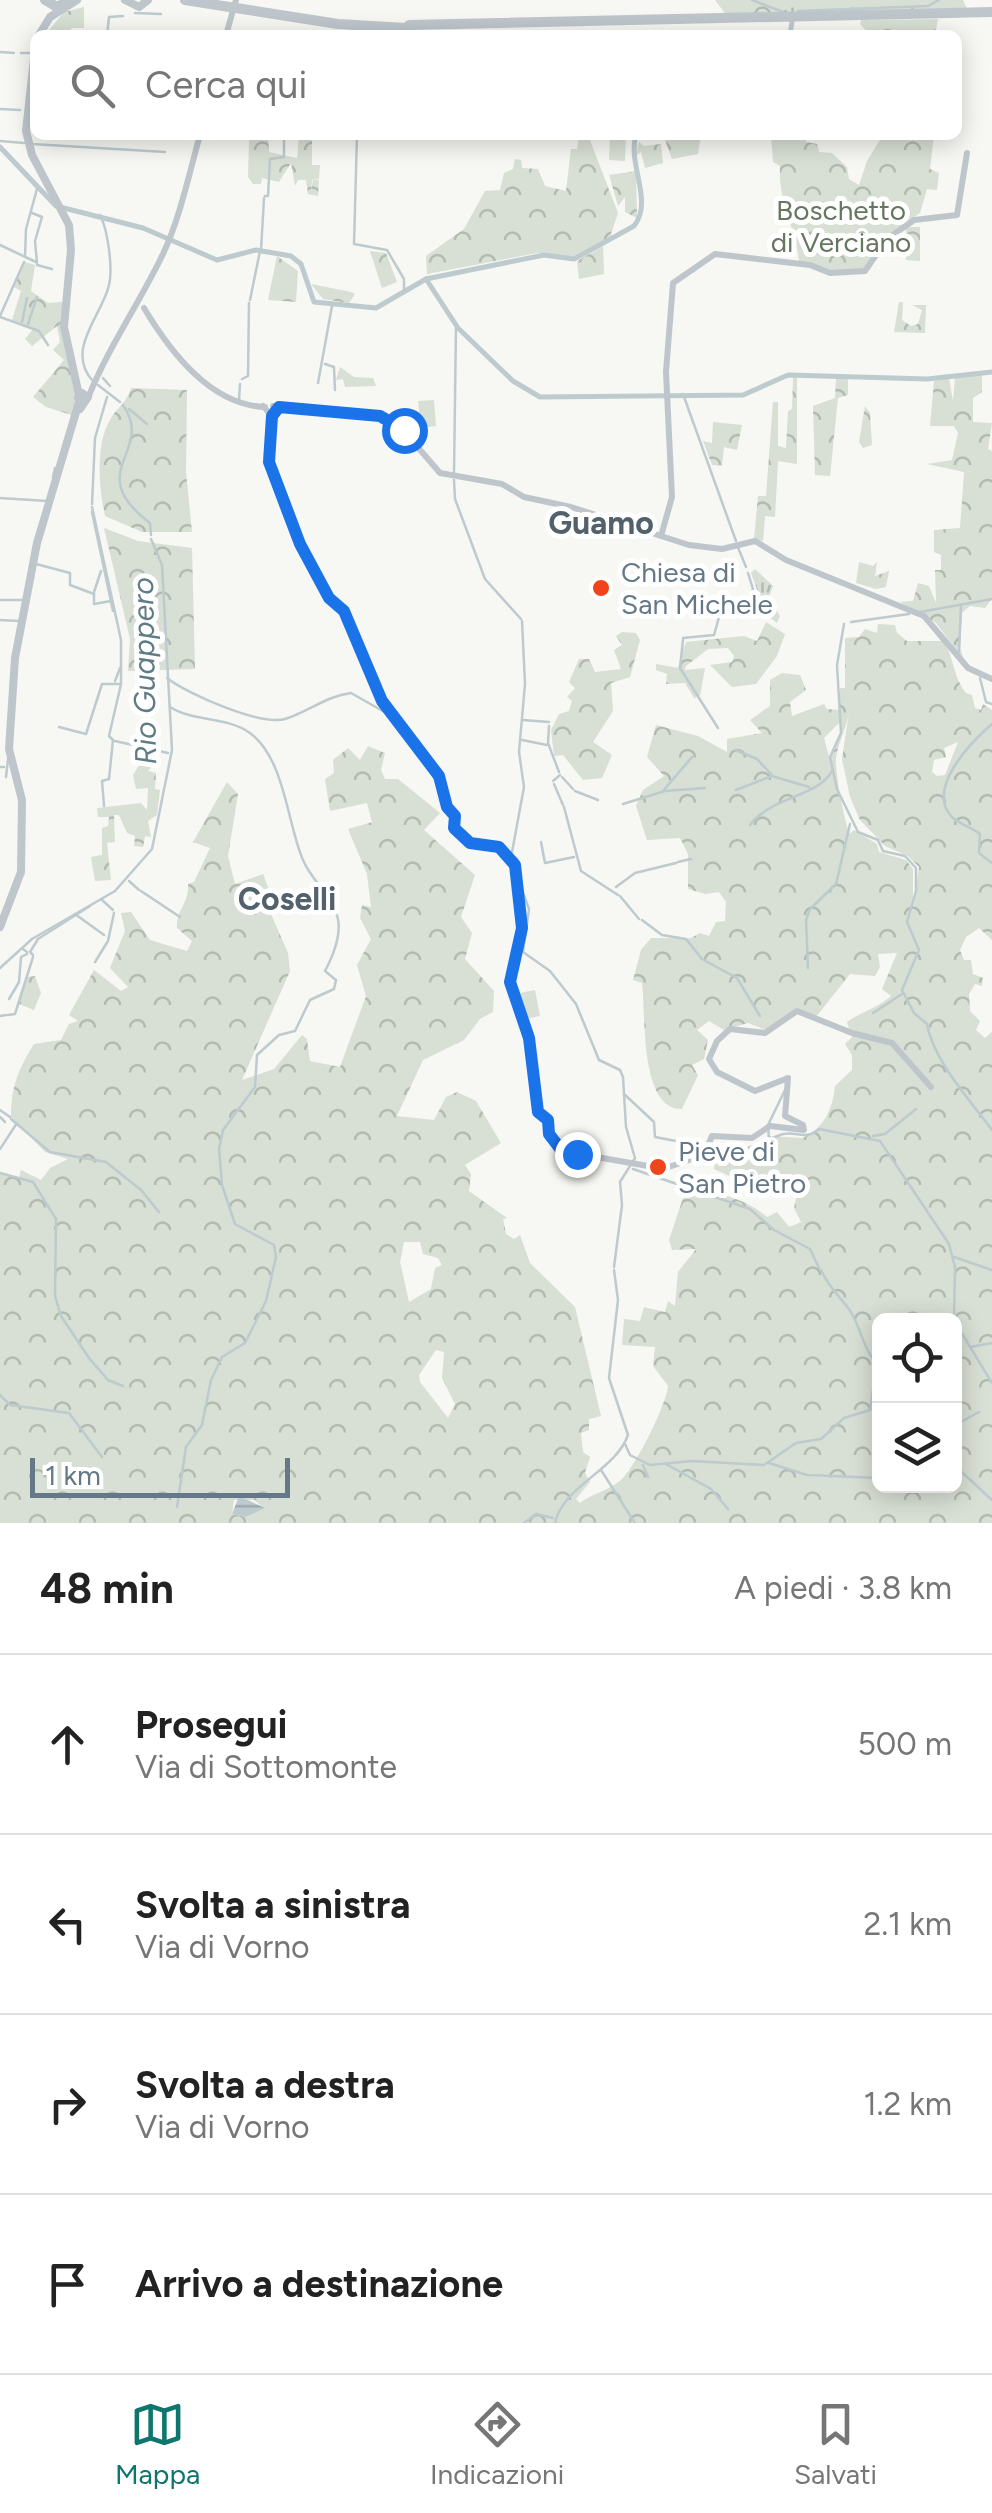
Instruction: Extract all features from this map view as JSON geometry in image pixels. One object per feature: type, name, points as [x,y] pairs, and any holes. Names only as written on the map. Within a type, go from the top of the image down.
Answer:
[{"type":"highway","points":[[47,2],[58,7],[70,0]]},
{"type":"highway","points":[[185,0],[235,5]]},
{"type":"highway","points":[[201,0],[338,24],[408,26],[992,13]]},
{"type":"main road","points":[[41,30],[70,0]]},
{"type":"main road","points":[[126,0],[138,7],[148,0]]},
{"type":"main road","points":[[0,927],[21,872],[22,800],[9,749],[16,652],[37,543],[57,468],[85,394],[64,328],[72,250],[66,215],[27,140],[30,88]]},
{"type":"street","points":[[228,30],[235,5]]},
{"type":"street","points":[[85,394],[140,310],[141,292],[167,241],[198,140]]},
{"type":"street","points":[[661,536],[672,494],[666,352],[672,325],[672,286],[715,254],[810,265],[830,274],[865,271],[887,239],[914,220],[957,215],[967,153]]},
{"type":"street","points":[[140,310],[216,394],[235,404],[385,417],[404,430],[436,470],[454,477],[502,484],[524,497],[696,547],[720,548],[754,541],[786,560],[924,616],[968,668],[992,679]]},
{"type":"street","points":[[272,409],[269,462],[300,544],[333,600],[344,611],[382,701],[439,776],[447,807],[470,843],[499,847],[515,865],[522,928],[510,982],[529,1038],[538,1112],[548,1120],[549,1134],[566,1154],[648,1166],[652,1172],[660,1172],[705,1154],[710,1136],[752,1138],[769,1127],[806,1128],[786,1118],[788,1079],[754,1090],[717,1072],[709,1059],[717,1041],[730,1029],[765,1033],[798,1011],[852,1033],[892,1043],[931,1087]]},
{"type":"green space","points":[[715,0],[766,0],[766,5],[785,14],[727,16]]},
{"type":"green space","points":[[766,0],[963,0],[967,9],[785,14],[765,5]]},
{"type":"green space","points":[[84,7],[84,28],[49,30],[64,12]]},
{"type":"green space","points":[[938,19],[936,30],[865,30],[861,20]]},
{"type":"green space","points":[[249,140],[268,140],[269,152],[297,158],[299,140],[312,140],[312,165],[320,165],[319,179],[312,180],[311,191],[313,180],[319,180],[318,196],[308,194],[306,180],[298,180],[295,186],[291,163],[279,182],[262,178],[261,184],[253,184],[248,177]]},
{"type":"green space","points":[[578,140],[590,140],[618,213],[610,237],[575,257],[537,253],[427,274],[426,256],[464,229],[485,191],[500,190],[504,173],[513,169],[515,159],[521,160],[522,168],[538,169],[545,186],[566,191],[571,149],[577,149]]},
{"type":"green space","points":[[610,140],[626,140],[625,161],[609,160]]},
{"type":"green space","points":[[665,140],[700,140],[698,154],[672,159]]},
{"type":"green space","name":"Boschetto di Verciano","points":[[771,140],[806,140],[817,144],[819,152],[832,153],[847,167],[849,179],[859,185],[880,140],[933,140],[930,169],[939,173],[937,190],[927,189],[920,213],[892,232],[863,269],[832,272],[799,261],[780,166],[773,162]]},
{"type":"green space","points":[[639,142],[644,146],[661,144],[663,163],[645,168],[641,152],[635,156]]},
{"type":"green space","points":[[636,171],[637,218],[625,212],[625,197],[618,206],[609,175]]},
{"type":"green space","points":[[906,227],[920,227],[920,261],[906,260]]},
{"type":"green space","points":[[603,246],[604,274],[579,279],[577,261]]},
{"type":"green space","points":[[370,251],[386,253],[397,282],[382,288]]},
{"type":"green space","points":[[277,256],[298,271],[296,302],[268,300]]},
{"type":"green space","points":[[25,262],[35,265],[31,291],[48,303],[62,302],[76,393],[72,415],[46,407],[33,397],[64,360],[53,350],[60,342],[57,326],[32,346],[25,339],[33,329],[12,320],[21,291],[14,287]]},
{"type":"green space","points":[[311,284],[355,294],[349,303],[323,299]]},
{"type":"green space","points":[[899,302],[903,302],[902,320],[911,326],[918,324],[922,310],[912,305],[926,305],[925,333],[894,332]]},
{"type":"green space","points":[[340,367],[354,377],[373,378],[376,386],[345,387],[343,379],[336,380]]},
{"type":"green space","points":[[982,373],[982,392],[973,398],[973,422],[992,423],[988,449],[992,451],[992,599],[985,608],[970,606],[962,613],[960,648],[964,660],[936,623],[900,602],[913,601],[918,583],[929,586],[936,603],[935,570],[941,570],[941,555],[934,552],[934,530],[960,528],[964,472],[927,464],[952,460],[958,433],[954,426],[930,426],[934,381],[949,378],[953,401],[955,378]]},
{"type":"green space","points":[[797,377],[797,464],[778,461],[775,517],[765,516],[763,541],[754,539],[758,496],[766,496],[773,402],[778,402],[778,446],[786,448],[793,378]]},
{"type":"green space","points":[[836,378],[848,379],[848,395],[838,398],[830,476],[815,475],[813,406],[835,398]]},
{"type":"green space","points":[[131,388],[187,390],[186,472],[192,532],[142,532],[105,516],[100,480],[102,442],[110,420]]},
{"type":"green space","points":[[434,400],[436,426],[421,428],[418,401]]},
{"type":"green space","points":[[865,406],[870,413],[872,445],[863,448],[859,442]]},
{"type":"green space","points":[[713,422],[742,425],[737,450],[724,447],[722,466],[712,465],[703,441],[712,443]]},
{"type":"green space","points":[[104,528],[138,541],[192,548],[195,669],[128,671],[130,639]]},
{"type":"green space","points":[[859,562],[873,566],[877,562],[875,576],[889,571],[886,587],[876,589],[856,583]]},
{"type":"green space","points":[[755,569],[773,586],[769,597],[780,616],[777,623],[766,614],[751,573]]},
{"type":"green space","points":[[766,622],[785,634],[777,656],[756,684],[732,687],[710,665],[732,662],[734,656],[728,648],[708,649],[686,666],[685,670],[705,668],[700,696],[694,698],[685,683],[666,684],[667,674],[656,670],[656,664],[678,668],[686,642],[744,636],[757,641]]},
{"type":"green space","points":[[878,624],[895,625],[897,633],[907,641],[943,641],[958,680],[966,693],[972,695],[975,708],[981,710],[983,704],[992,710],[992,940],[979,928],[966,937],[960,950],[964,960],[971,960],[973,974],[983,978],[982,986],[975,984],[969,994],[970,1011],[980,1021],[976,1030],[985,1038],[992,1032],[992,1523],[0,1523],[0,1172],[19,1178],[21,1170],[41,1180],[50,1168],[68,1159],[45,1152],[11,1117],[16,1079],[24,1062],[34,1044],[61,1040],[69,1024],[78,1021],[69,1015],[94,970],[121,991],[128,987],[110,968],[125,931],[121,913],[131,912],[150,940],[187,951],[192,941],[177,928],[178,917],[188,884],[194,882],[210,848],[193,842],[227,782],[238,794],[228,856],[235,884],[263,874],[275,906],[271,914],[288,953],[290,971],[242,1080],[274,1069],[302,1035],[307,1039],[310,1061],[340,1067],[366,996],[357,965],[371,939],[360,918],[362,905],[371,907],[367,874],[348,829],[372,822],[367,803],[330,811],[325,779],[334,773],[333,760],[348,748],[360,760],[368,746],[385,753],[381,770],[385,779],[398,779],[440,813],[424,830],[475,875],[461,917],[472,933],[465,959],[494,991],[493,1012],[480,1019],[464,1040],[423,1060],[397,1116],[434,1120],[446,1097],[457,1092],[476,1101],[501,1143],[465,1165],[471,1174],[469,1191],[507,1218],[503,1219],[506,1234],[514,1239],[520,1235],[530,1263],[575,1307],[601,1416],[589,1419],[589,1430],[581,1433],[583,1452],[590,1457],[585,1473],[590,1482],[576,1499],[580,1503],[621,1480],[649,1436],[668,1386],[653,1366],[655,1347],[622,1345],[624,1319],[640,1321],[644,1307],[665,1312],[668,1301],[675,1306],[678,1272],[696,1249],[672,1250],[669,1240],[688,1183],[739,1200],[767,1217],[777,1212],[789,1227],[801,1222],[794,1208],[797,1193],[784,1193],[785,1187],[768,1184],[763,1191],[714,1169],[715,1149],[738,1150],[766,1141],[768,1136],[802,1138],[822,1123],[835,1086],[852,1070],[852,1055],[845,1044],[852,1037],[847,1022],[891,996],[882,989],[897,953],[878,954],[880,967],[875,976],[850,974],[816,1017],[797,1010],[766,1030],[748,1023],[724,1030],[709,1021],[697,1030],[708,1040],[704,1059],[692,1065],[698,1075],[682,1109],[668,1105],[658,1094],[647,1058],[642,983],[633,980],[641,950],[651,938],[691,938],[700,933],[709,936],[716,922],[725,921],[726,902],[719,892],[705,894],[688,889],[688,854],[680,838],[647,840],[636,806],[643,790],[664,776],[647,757],[656,725],[698,736],[727,752],[727,739],[762,733],[750,720],[770,706],[770,680],[782,673],[800,675],[806,690],[790,702],[792,716],[824,704],[827,709],[840,710],[840,688],[845,688],[845,638],[859,637],[865,629],[877,633]],"holes":[[[849,712],[842,759],[850,797],[860,820],[885,846],[908,856],[919,867],[913,908],[913,869],[906,860],[879,852],[877,844],[854,830],[849,834],[836,765]],[[840,722],[842,733],[830,760],[824,738]],[[958,742],[945,775],[937,776],[932,772],[934,760],[946,757],[944,748]],[[404,1242],[420,1242],[423,1254],[438,1258],[442,1265],[435,1268],[431,1289],[409,1302],[400,1262]],[[436,1350],[444,1352],[442,1378],[455,1404],[448,1418],[420,1382],[419,1375]],[[234,1500],[254,1500],[264,1508],[246,1517],[232,1514]]]},
{"type":"green space","points":[[622,632],[636,633],[640,640],[630,677],[611,683],[613,711],[593,742],[612,755],[602,778],[583,780],[563,755],[554,756],[551,730],[559,714],[569,711],[572,701],[567,697],[575,688],[569,682],[579,659],[589,659],[595,672],[621,669],[614,650],[622,645],[616,636]]},
{"type":"green space","points":[[149,750],[157,751],[156,762],[148,771],[156,773],[155,789],[160,790],[157,815],[148,821],[151,837],[145,836],[143,847],[134,846],[135,836],[127,833],[119,815],[114,815],[115,842],[107,843],[111,880],[95,881],[91,857],[102,855],[102,828],[108,826],[109,817],[98,817],[97,808],[141,803],[147,810],[148,788],[136,789],[133,775]]},
{"type":"green space","points":[[35,976],[41,993],[34,1010],[19,1004],[27,977]]},
{"type":"green space","points":[[535,990],[540,1016],[525,1019],[520,993]]},
{"type":"shaded area","points":[[239,1496],[265,1508],[246,1517],[232,1514]]},
{"type":"waterway","points":[[752,0],[783,12]]},
{"type":"waterway","points":[[798,11],[928,6],[939,0]]},
{"type":"waterway","points":[[135,13],[161,14]]},
{"type":"waterway","points":[[108,30],[109,17],[123,16]]},
{"type":"waterway","points":[[791,30],[792,21]]},
{"type":"waterway","points":[[0,52],[14,53]]},
{"type":"waterway","points":[[21,53],[30,53]]},
{"type":"waterway","points":[[0,109],[20,110]]},
{"type":"waterway","points":[[265,196],[270,159],[284,157],[284,140]]},
{"type":"waterway","points":[[357,140],[354,244],[387,250],[404,279],[404,291]]},
{"type":"waterway","points":[[0,147],[56,206],[143,228],[217,260],[256,250],[291,256],[301,264],[314,302],[376,308],[426,279],[544,255],[574,259],[634,226],[641,205],[635,140]]},
{"type":"waterway","points":[[0,141],[24,143]]},
{"type":"waterway","points":[[32,144],[165,152]]},
{"type":"waterway","points":[[25,256],[26,229],[37,189]]},
{"type":"waterway","points":[[261,250],[264,198]]},
{"type":"waterway","points":[[32,213],[42,217],[35,241],[37,263]]},
{"type":"waterway","name":"Rio Guappero","points":[[92,380],[82,356],[84,344],[110,278],[100,215]]},
{"type":"waterway","points":[[0,245],[36,262]]},
{"type":"waterway","points":[[250,300],[260,251]]},
{"type":"waterway","points":[[0,316],[24,262]]},
{"type":"waterway","points":[[37,265],[52,269]]},
{"type":"waterway","points":[[426,279],[458,328],[513,381],[540,397],[743,395],[788,375],[927,379],[992,372]]},
{"type":"waterway","points":[[28,324],[37,297]]},
{"type":"waterway","points":[[22,322],[27,298]]},
{"type":"waterway","points":[[242,379],[248,376],[249,303]]},
{"type":"waterway","points":[[318,383],[332,306]]},
{"type":"waterway","points":[[0,317],[39,331],[48,345]]},
{"type":"waterway","points":[[454,472],[456,325]]},
{"type":"waterway","points":[[325,364],[334,367],[335,390]]},
{"type":"waterway","points":[[103,378],[110,386]]},
{"type":"waterway","points":[[239,400],[240,384]]},
{"type":"waterway","name":"Rio Guappero","points":[[98,385],[120,402]]},
{"type":"waterway","points":[[683,394],[736,541]]},
{"type":"waterway","points":[[92,504],[95,438],[107,397]]},
{"type":"waterway","name":"Rio Guappero","points":[[123,405],[131,421],[131,436],[120,475],[121,489],[130,505],[150,523],[151,535]]},
{"type":"waterway","points":[[129,409],[147,424]]},
{"type":"waterway","points":[[53,477],[55,468]]},
{"type":"waterway","points":[[454,480],[455,499],[485,579],[521,619]]},
{"type":"waterway","points":[[0,498],[47,501]]},
{"type":"waterway","points":[[92,507],[121,640],[121,684],[109,736],[113,740],[109,779],[102,781],[104,806]]},
{"type":"waterway","points":[[92,512],[113,611]]},
{"type":"waterway","name":"Rio Guappero","points":[[0,968],[32,939],[115,891],[152,849],[172,750],[162,565],[151,539]]},
{"type":"waterway","points":[[737,545],[746,567]]},
{"type":"waterway","points":[[36,564],[70,573],[70,585],[94,594]]},
{"type":"waterway","points":[[94,592],[101,571]]},
{"type":"waterway","points":[[683,638],[714,635],[723,603],[744,605],[753,589],[748,573]]},
{"type":"waterway","points":[[94,594],[94,604],[111,601]]},
{"type":"waterway","points":[[920,612],[992,599]]},
{"type":"waterway","points":[[1,600],[23,600]]},
{"type":"waterway","points":[[959,652],[961,606]]},
{"type":"waterway","points":[[851,622],[909,614]]},
{"type":"waterway","points":[[0,620],[19,621]]},
{"type":"waterway","points":[[512,852],[524,787],[519,752],[525,684],[522,621]]},
{"type":"waterway","points":[[844,624],[837,665],[841,733],[830,757],[837,789],[858,832],[878,840],[883,851],[905,856],[916,868],[916,891],[907,922],[919,950],[902,990],[914,1013],[927,1024],[944,1065],[992,1130]]},
{"type":"waterway","points":[[683,640],[680,668],[718,728]]},
{"type":"waterway","points":[[115,681],[120,668]]},
{"type":"waterway","points":[[167,678],[207,700],[259,718],[285,719],[351,693],[388,714]]},
{"type":"waterway","points":[[980,678],[986,702],[992,704]]},
{"type":"waterway","points":[[59,727],[86,734],[102,684],[120,684]]},
{"type":"waterway","points":[[170,707],[241,728],[262,744],[278,775],[303,860],[332,903],[339,926],[336,946],[325,971],[336,980],[334,989],[310,1000],[295,1031],[279,1035],[257,1055],[255,1087],[223,1130],[219,1149],[222,1185],[235,1224],[274,1245],[276,1257],[266,1301],[245,1343],[222,1357],[211,1380],[202,1425],[186,1447],[177,1507]]},
{"type":"waterway","points":[[523,720],[549,722]]},
{"type":"waterway","points":[[992,724],[954,767],[944,794],[945,807],[953,818],[980,834],[979,853],[992,863]]},
{"type":"waterway","points":[[549,726],[548,743],[559,772]]},
{"type":"waterway","points":[[522,740],[547,745]]},
{"type":"waterway","points":[[115,741],[168,753]]},
{"type":"waterway","points":[[735,750],[757,759],[772,775]]},
{"type":"waterway","points":[[663,791],[692,757]]},
{"type":"waterway","points":[[6,777],[8,759]]},
{"type":"waterway","points":[[750,825],[770,808],[816,786],[832,771]]},
{"type":"waterway","points":[[553,781],[560,775]]},
{"type":"waterway","points":[[736,790],[772,776],[809,787]]},
{"type":"waterway","points":[[562,777],[573,789]]},
{"type":"waterway","points":[[554,784],[563,805]]},
{"type":"waterway","points":[[623,804],[665,791],[705,788]]},
{"type":"waterway","points":[[575,791],[598,800]]},
{"type":"waterway","points":[[444,799],[449,814]]},
{"type":"waterway","points":[[564,807],[581,871],[618,895]]},
{"type":"waterway","points":[[808,968],[806,920],[810,909],[836,884],[850,824]]},
{"type":"waterway","points":[[541,842],[545,863],[574,857]]},
{"type":"waterway","points":[[500,845],[517,859],[518,869]]},
{"type":"waterway","points":[[678,862],[691,859]]},
{"type":"waterway","points":[[616,887],[635,873],[676,863]]},
{"type":"waterway","points":[[129,881],[139,890]]},
{"type":"waterway","points":[[521,887],[529,909],[523,952],[550,971],[576,1004],[599,1060],[620,1070],[623,1077],[626,1127],[635,1158],[620,1182],[622,1205],[614,1267]]},
{"type":"waterway","points":[[141,891],[180,917]]},
{"type":"waterway","points":[[620,896],[639,919]]},
{"type":"waterway","points":[[101,899],[113,910]]},
{"type":"waterway","name":"Rio Guappero","points":[[33,955],[30,952],[38,939],[90,906]]},
{"type":"waterway","points":[[95,962],[108,941],[114,913]]},
{"type":"waterway","points":[[75,914],[104,935]]},
{"type":"waterway","points":[[642,920],[662,935],[686,939],[702,959],[737,978],[760,1016]]},
{"type":"waterway","name":"Rio Guappero","points":[[23,949],[27,952]]},
{"type":"waterway","points":[[9,999],[19,982],[21,957],[27,954]]},
{"type":"waterway","points":[[8,1015],[15,1014],[33,957]]},
{"type":"waterway","points":[[873,1013],[902,994]]},
{"type":"waterway","points":[[0,1016],[6,1015]]},
{"type":"waterway","points":[[769,1140],[768,1125],[786,1088]]},
{"type":"waterway","points":[[624,1094],[654,1122],[655,1137],[686,1143],[695,1155]]},
{"type":"waterway","points":[[873,1136],[885,1134],[916,1109]]},
{"type":"waterway","points":[[0,1110],[10,1117]]},
{"type":"waterway","points":[[0,1117],[5,1122]]},
{"type":"waterway","points":[[11,1119],[50,1152],[106,1162],[141,1190],[159,1212]]},
{"type":"waterway","points":[[0,1149],[17,1123]]},
{"type":"waterway","points":[[708,1155],[736,1152],[790,1133],[809,1135],[819,1129],[880,1141],[949,1244],[955,1267],[954,1313]]},
{"type":"waterway","points":[[633,1169],[750,1209],[774,1230],[810,1249],[819,1268]]},
{"type":"waterway","points":[[0,1173],[33,1182],[56,1219],[55,1296],[61,1316],[108,1380],[123,1386]]},
{"type":"waterway","points":[[954,1257],[992,1270]]},
{"type":"waterway","points":[[555,1523],[568,1499],[613,1458],[628,1435],[609,1378],[618,1300],[614,1270]]},
{"type":"waterway","points":[[821,1270],[849,1309],[872,1357]]},
{"type":"waterway","points":[[962,1334],[992,1383]]},
{"type":"waterway","points":[[970,1347],[992,1343]]},
{"type":"waterway","points":[[0,1395],[10,1405],[69,1413],[102,1457]]},
{"type":"waterway","points":[[870,1409],[872,1396]]},
{"type":"waterway","points":[[625,1444],[630,1455],[650,1465],[692,1461],[764,1465],[796,1443],[821,1439],[844,1418],[870,1410],[875,1403]]},
{"type":"waterway","points":[[962,1421],[979,1412]]},
{"type":"waterway","points":[[769,1463],[807,1475],[872,1478]]},
{"type":"waterway","points":[[666,1464],[711,1489],[728,1509]]},
{"type":"waterway","points":[[643,1465],[648,1477]]},
{"type":"waterway","points":[[601,1470],[635,1523]]},
{"type":"waterway","points":[[962,1472],[992,1500]]},
{"type":"waterway","points":[[524,1523],[536,1514],[553,1518]]},
{"type":"place","name":"Chiesa di San Michele","points":[[601,588]]},
{"type":"place","name":"Pieve di San Pietro","points":[[658,1167]]},
{"type":"district","name":"Guamo","points":[[601,523]]},
{"type":"district","name":"Coselli","points":[[287,899]]},
{"type":"route","points":[[404,430],[380,416],[279,407],[272,416],[269,462],[300,544],[329,598],[344,611],[382,701],[439,776],[447,807],[455,816],[454,828],[470,843],[499,847],[514,862],[522,928],[511,988],[529,1038],[538,1112],[548,1120],[549,1134],[562,1151],[577,1154]]}]
